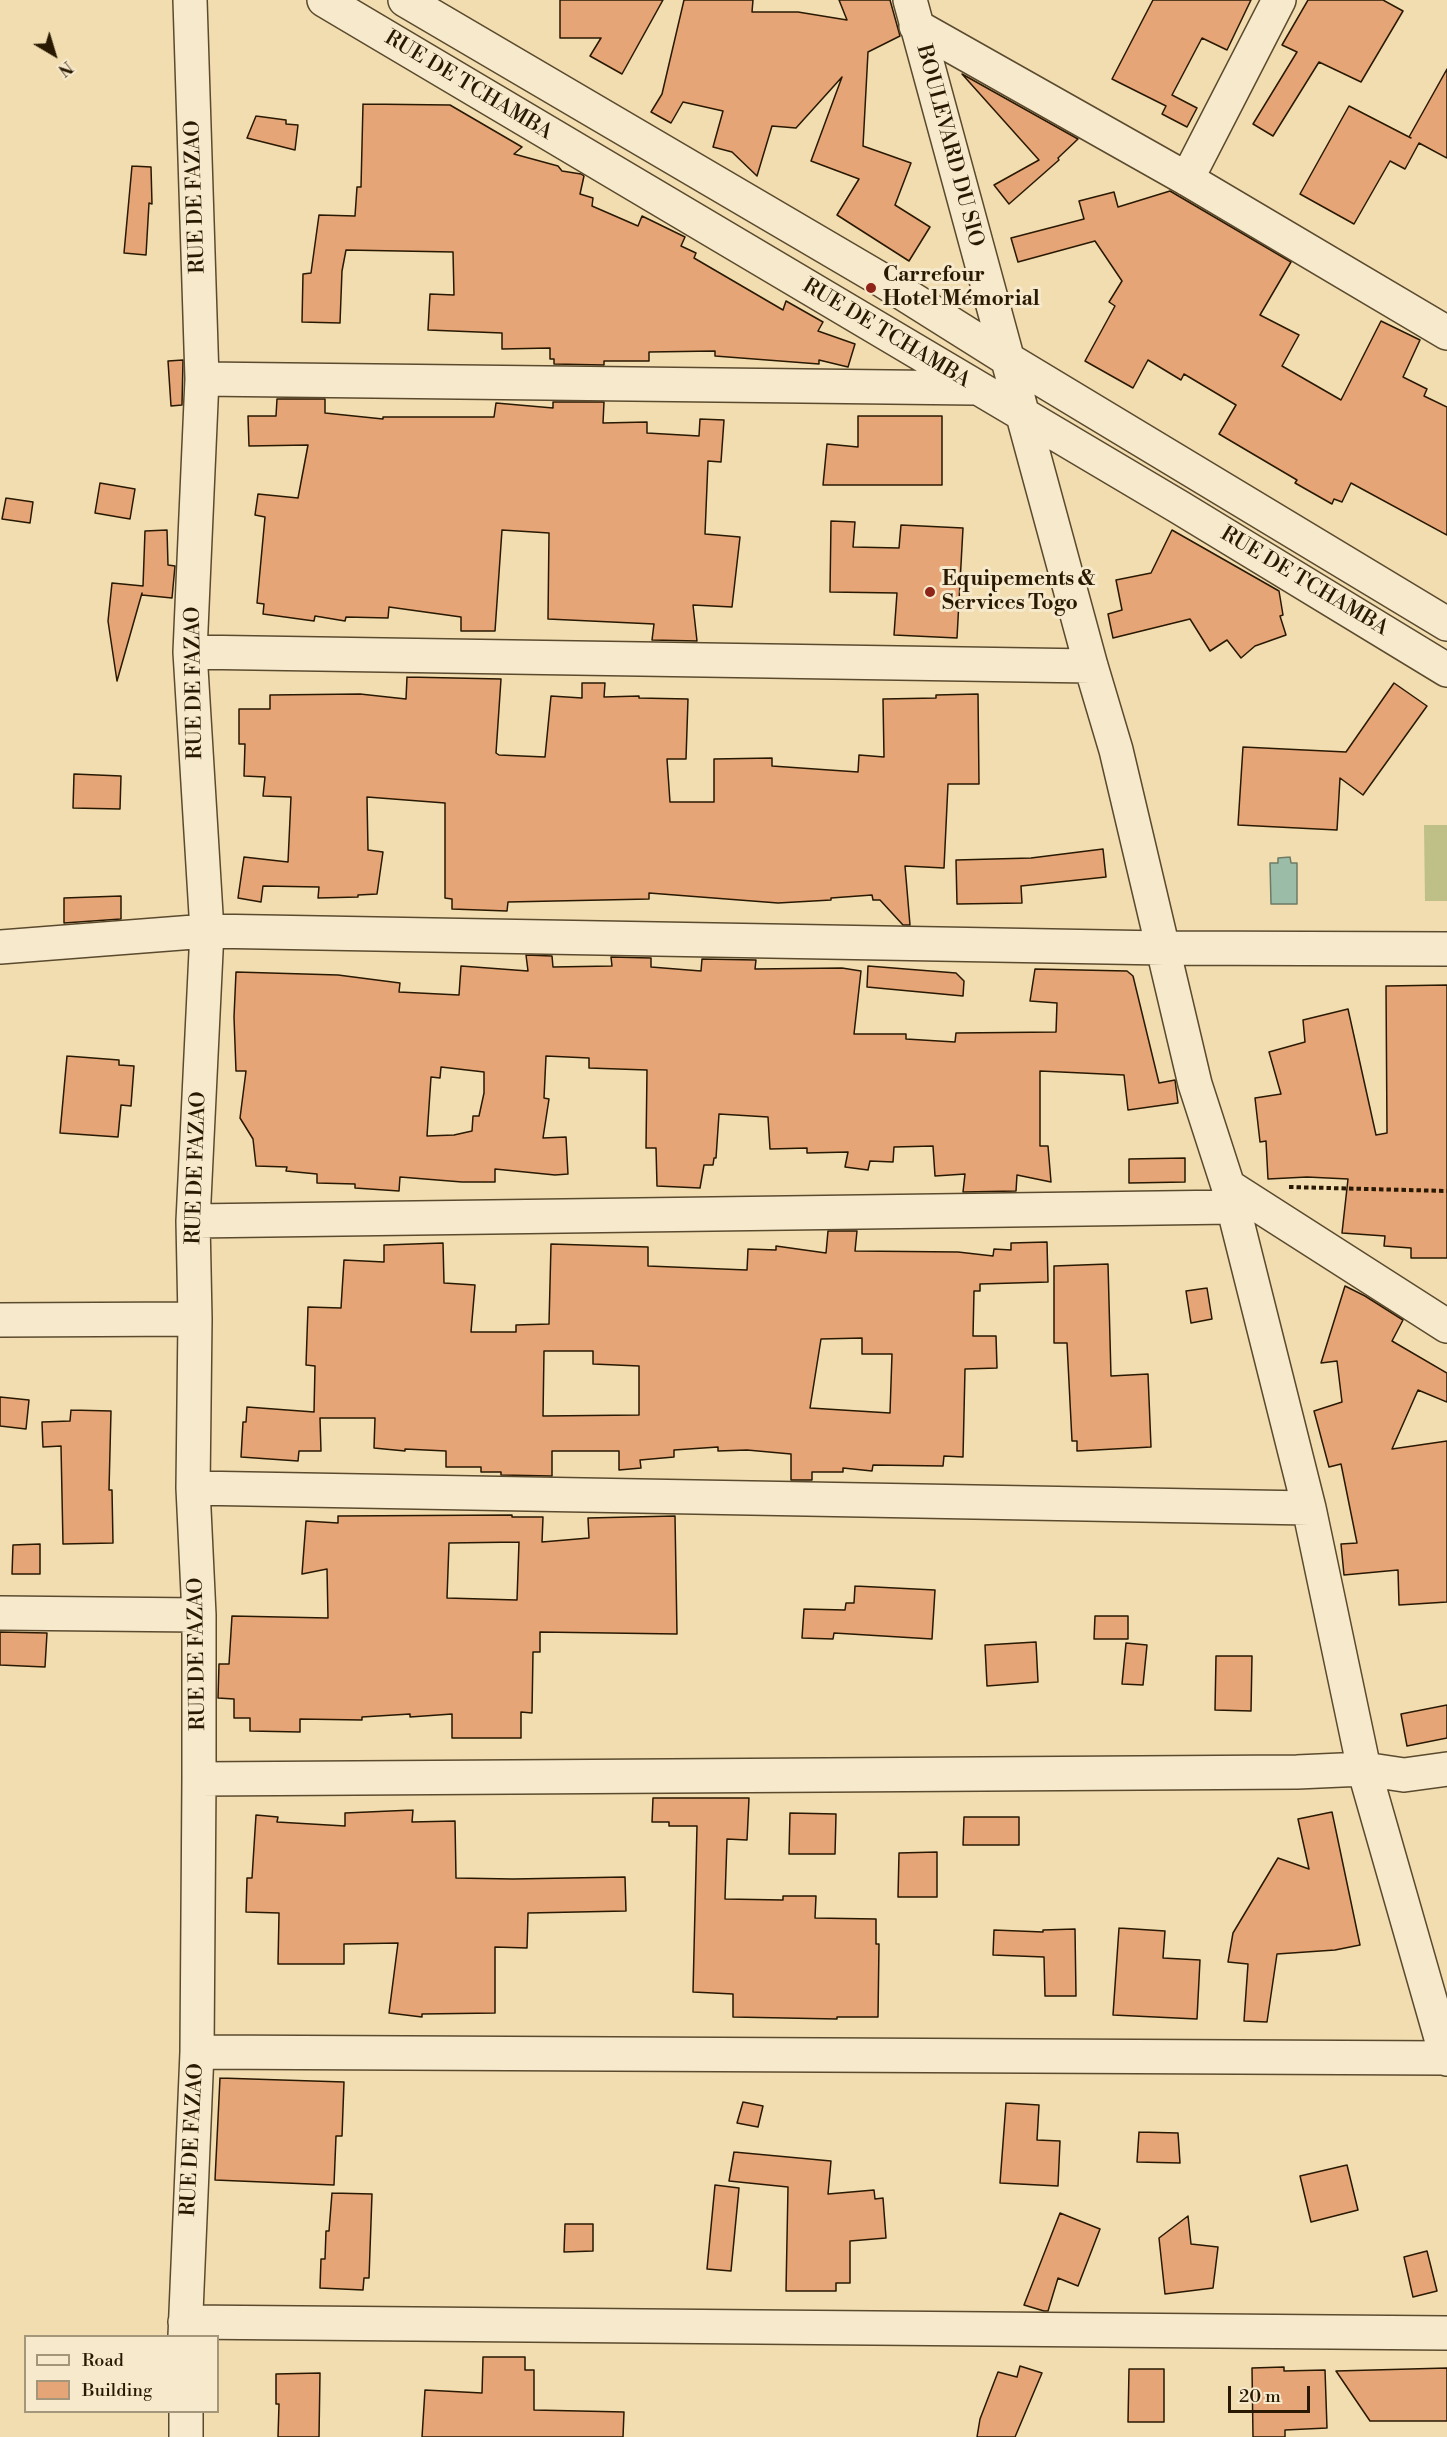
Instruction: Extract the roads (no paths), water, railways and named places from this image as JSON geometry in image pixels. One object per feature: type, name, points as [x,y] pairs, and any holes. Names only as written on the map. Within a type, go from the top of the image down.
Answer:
[{"type":"street","name":"RUE DE FAZAO","points":[[185,2329],[197,2052],[199,1779],[199,1615],[193,1488],[195,1318],[193,1221],[207,931],[190,652],[202,379],[190,0]]},
{"type":"street","name":"RUE DE TCHAMBA","points":[[324,0],[1022,416],[1179,507],[1447,670]]},
{"type":"street","name":"RUE DE TCHAMBA","points":[[405,0],[877,277],[1447,624]]},
{"type":"street","points":[[1187,179],[1279,0]]},
{"type":"street","points":[[913,13],[1447,333]]},
{"type":"street","name":"BOULEVARD DU SIO","points":[[913,13],[1010,360],[1022,416],[1116,750],[1195,1084],[1231,1197],[1309,1508],[1364,1769],[1447,2059]]},
{"type":"street","points":[[202,379],[977,388]]},
{"type":"street","points":[[190,652],[1091,666]]},
{"type":"street","points":[[0,947],[207,931],[1164,948],[1447,949]]},
{"type":"street","points":[[193,1221],[1231,1197],[1447,1326]]},
{"type":"street","points":[[0,1320],[195,1318]]},
{"type":"street","points":[[193,1488],[1309,1508]]},
{"type":"street","points":[[0,1613],[199,1615]]},
{"type":"street","points":[[199,1779],[1286,1772],[1364,1769],[1404,1775],[1447,1768]]},
{"type":"street","points":[[197,2052],[1447,2059]]},
{"type":"street","points":[[185,2329],[1447,2333]]},
{"type":"street","points":[[186,2413],[186,2437]]},
{"type":"place","name":"Carrefour Hotel Mémorial","points":[[871,288]]},
{"type":"place","name":"Equipements & Services Togo","points":[[930,592]]}]
